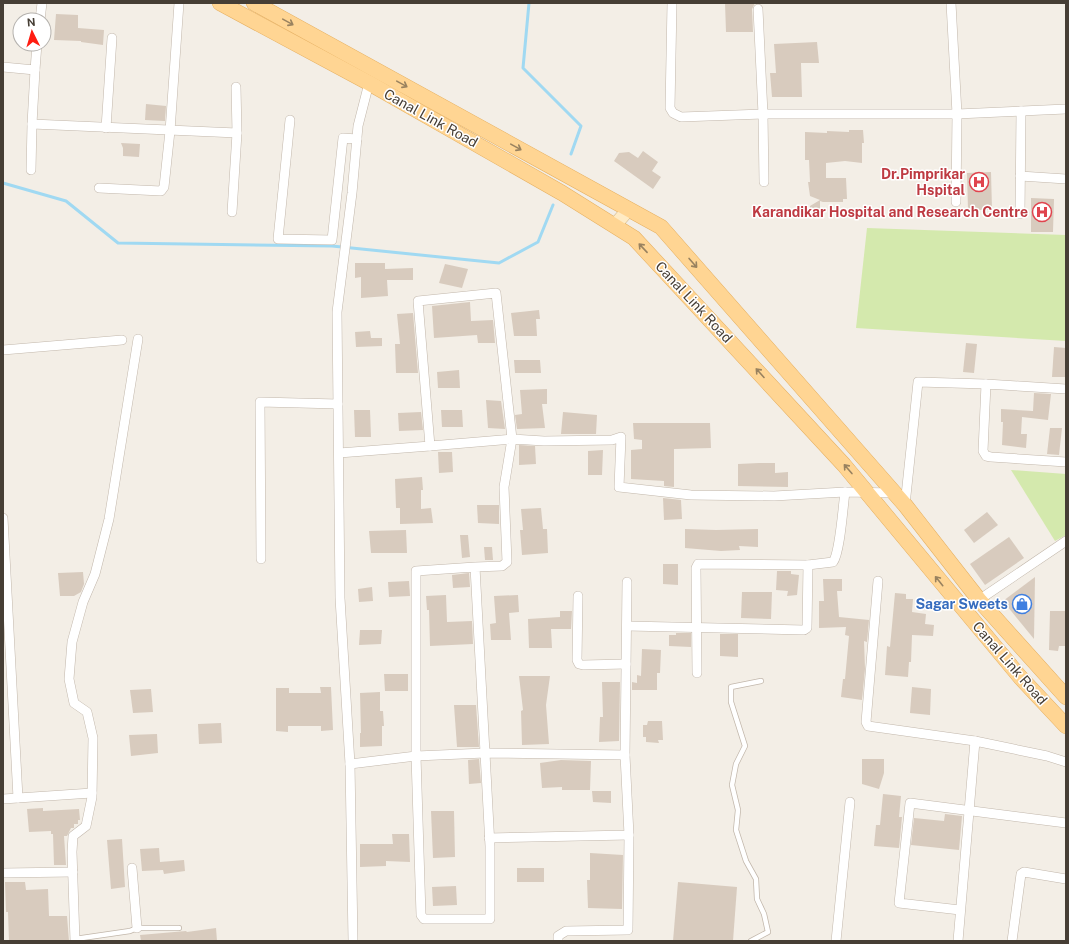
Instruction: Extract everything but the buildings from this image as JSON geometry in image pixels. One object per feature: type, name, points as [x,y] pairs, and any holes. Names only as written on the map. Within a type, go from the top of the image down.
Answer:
[{"type":"main road","name":"Canal Link Road","points":[[220,3],[369,84],[562,193],[634,238],[756,368],[868,492],[1020,677],[1066,726]]},
{"type":"main road","name":"Canal Link Road","points":[[254,3],[661,227],[905,504],[980,601],[1066,697]]},
{"type":"main road","points":[[614,226],[629,209]]},
{"type":"street","points":[[99,188],[160,192],[163,190],[170,131],[179,3]]},
{"type":"street","points":[[672,3],[670,108],[673,113],[681,117],[764,114],[957,114],[1066,109]]},
{"type":"street","points":[[951,3],[957,114],[956,202]]},
{"type":"street","points":[[758,9],[764,114],[764,182]]},
{"type":"street","points":[[106,128],[112,38]]},
{"type":"street","points":[[31,170],[36,52]]},
{"type":"street","points":[[3,68],[35,70]]},
{"type":"street","points":[[353,941],[351,901],[350,764],[340,598],[337,312],[347,232],[356,139],[369,84]]},
{"type":"street","points":[[232,212],[237,133],[236,87]]},
{"type":"street","points":[[1020,214],[1021,111]]},
{"type":"street","points":[[290,120],[278,238],[332,240],[342,138],[356,139]]},
{"type":"street","points":[[32,124],[237,133]]},
{"type":"street","points":[[1020,176],[1066,179]]},
{"type":"street","points":[[334,230],[347,232]]},
{"type":"street","points":[[430,446],[418,301],[496,293],[512,439],[504,487],[507,562],[502,566],[475,567],[416,572],[416,756],[421,915],[424,919],[490,919],[490,838],[475,567]]},
{"type":"street","points":[[75,940],[73,836],[86,826],[92,793],[93,738],[87,712],[74,702],[69,679],[72,642],[83,602],[95,574],[109,519],[138,339]]},
{"type":"street","points":[[3,350],[122,340]]},
{"type":"street","points":[[905,504],[918,382],[986,384],[1066,389]]},
{"type":"street","points":[[986,384],[983,451],[986,456],[1066,462]]},
{"type":"street","points":[[261,559],[260,402],[338,404]]},
{"type":"street","points":[[339,453],[512,439],[544,441],[612,440],[621,437],[619,487],[691,495],[774,496],[845,492],[894,493]]},
{"type":"street","points":[[697,674],[696,568],[698,564],[808,565],[830,563],[835,560],[838,549],[845,492]]},
{"type":"street","points":[[3,519],[18,798]]},
{"type":"street","points":[[964,610],[980,601],[1066,542]]},
{"type":"street","points":[[627,626],[804,630],[806,628],[808,565]]},
{"type":"street","points":[[878,581],[866,722],[868,726],[975,741],[1047,756],[1066,762]]},
{"type":"street","points":[[558,941],[558,936],[566,931],[628,930],[629,835],[625,755],[627,582]]},
{"type":"street","points":[[578,596],[577,660],[579,664],[626,664]]},
{"type":"street","points":[[958,941],[975,741]]},
{"type":"street","points":[[350,764],[416,756],[485,753],[625,755]]},
{"type":"street","points":[[3,799],[92,793]]},
{"type":"street","points":[[836,941],[850,802]]},
{"type":"street","points":[[960,910],[899,903],[910,803],[1066,823]]},
{"type":"street","points":[[490,838],[629,835]]},
{"type":"street","points":[[132,868],[137,928]]},
{"type":"street","points":[[3,873],[73,872]]},
{"type":"street","points":[[1012,941],[1021,874],[1024,872],[1066,879]]},
{"type":"lane","points":[[751,941],[768,932],[764,914],[757,900],[756,878],[746,861],[736,830],[738,810],[732,785],[736,764],[745,746],[732,702],[732,687],[761,681]]},
{"type":"lane","points":[[75,940],[130,931],[137,928],[180,928]]},
{"type":"green space","points":[[867,228],[1066,235],[1066,341],[856,328]]},
{"type":"green space","points":[[1011,470],[1066,474],[1066,535],[1055,541]]},
{"type":"waterway","points":[[529,3],[523,68],[581,126],[571,154]]},
{"type":"waterway","points":[[3,183],[66,201],[118,243],[332,246],[499,263],[538,242],[553,205]]},
{"type":"place","name":"Dr.Pimprikar Hspital","points":[[979,182]]},
{"type":"place","name":"Karandikar Hospital and Research Centre","points":[[1042,212]]},
{"type":"place","name":"Sagar Sweets","points":[[1022,604]]}]
